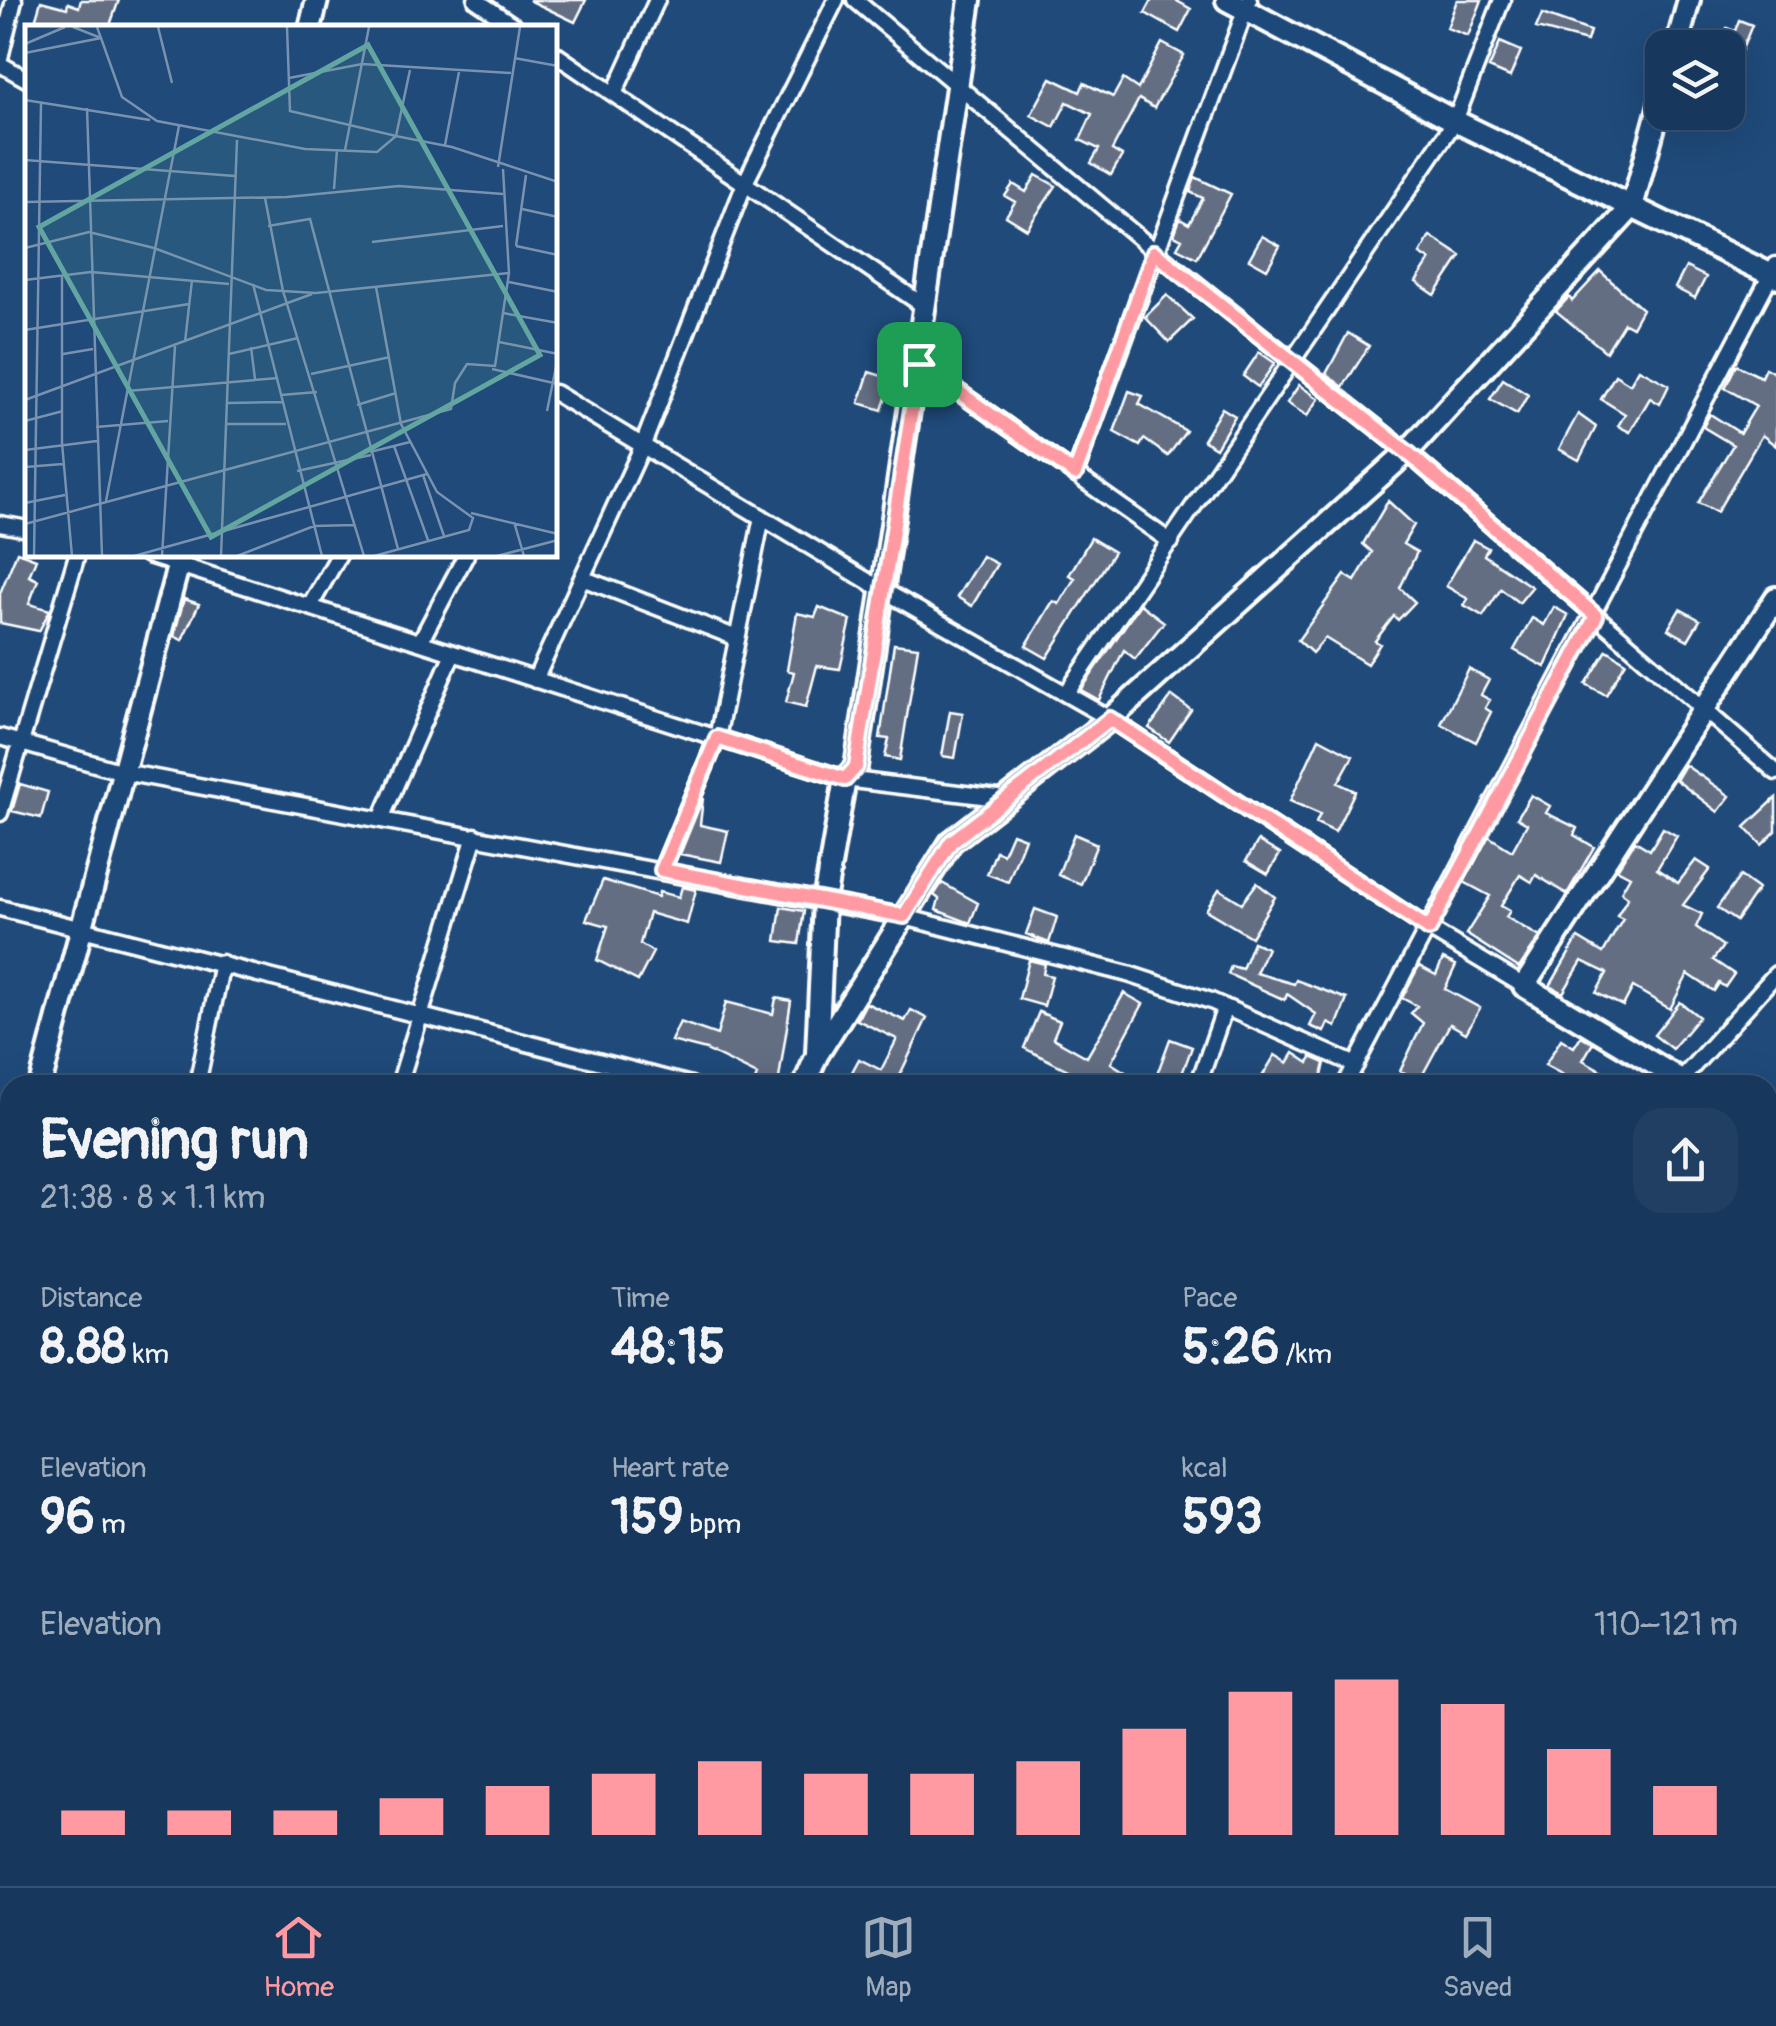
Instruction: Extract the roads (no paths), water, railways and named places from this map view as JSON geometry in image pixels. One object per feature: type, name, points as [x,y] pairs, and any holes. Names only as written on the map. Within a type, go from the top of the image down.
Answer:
[{"type":"street","points":[[14,0],[0,61],[25,78]]},
{"type":"street","points":[[311,25],[317,0]]},
{"type":"street","points":[[476,0],[512,25]]},
{"type":"street","points":[[614,94],[658,0]]},
{"type":"street","points":[[535,680],[643,445],[744,183],[836,0]]},
{"type":"street","points":[[855,0],[1154,252],[1407,452],[1776,772]]},
{"type":"street","points":[[817,1055],[824,902],[845,779],[856,767],[919,364],[970,0]]},
{"type":"street","points":[[1066,694],[1295,363],[1456,121],[1502,0]]},
{"type":"street","points":[[1681,30],[1689,0]]},
{"type":"street","points":[[1075,474],[1240,3],[1456,121],[1774,272],[1351,1075]]},
{"type":"street","points":[[558,56],[927,308]]},
{"type":"street","points":[[808,1075],[817,1055],[951,842],[1110,719],[1407,452],[1632,207],[1653,130]]},
{"type":"street","points":[[919,364],[1172,542]]},
{"type":"street","points":[[558,395],[881,589],[1110,719],[1429,929],[1668,1075]]},
{"type":"street","points":[[662,870],[717,738],[762,517]]},
{"type":"street","points":[[0,524],[25,529]]},
{"type":"street","points":[[0,813],[76,558]]},
{"type":"street","points":[[43,1075],[180,558],[310,606],[845,779],[1006,799]]},
{"type":"street","points":[[310,606],[337,558]]},
{"type":"street","points":[[420,642],[464,558]]},
{"type":"street","points":[[582,578],[737,638]]},
{"type":"street","points":[[1524,986],[1776,598]]},
{"type":"street","points":[[381,819],[453,653]]},
{"type":"street","points":[[0,737],[123,772],[904,916],[1128,974],[1225,1007],[1356,1065]]},
{"type":"street","points":[[402,1075],[475,836]]},
{"type":"street","points":[[0,908],[652,1075]]},
{"type":"street","points":[[199,1075],[222,963]]},
{"type":"street","points":[[1685,1075],[1776,974]]},
{"type":"street","points":[[1201,1075],[1225,1007]]}]
